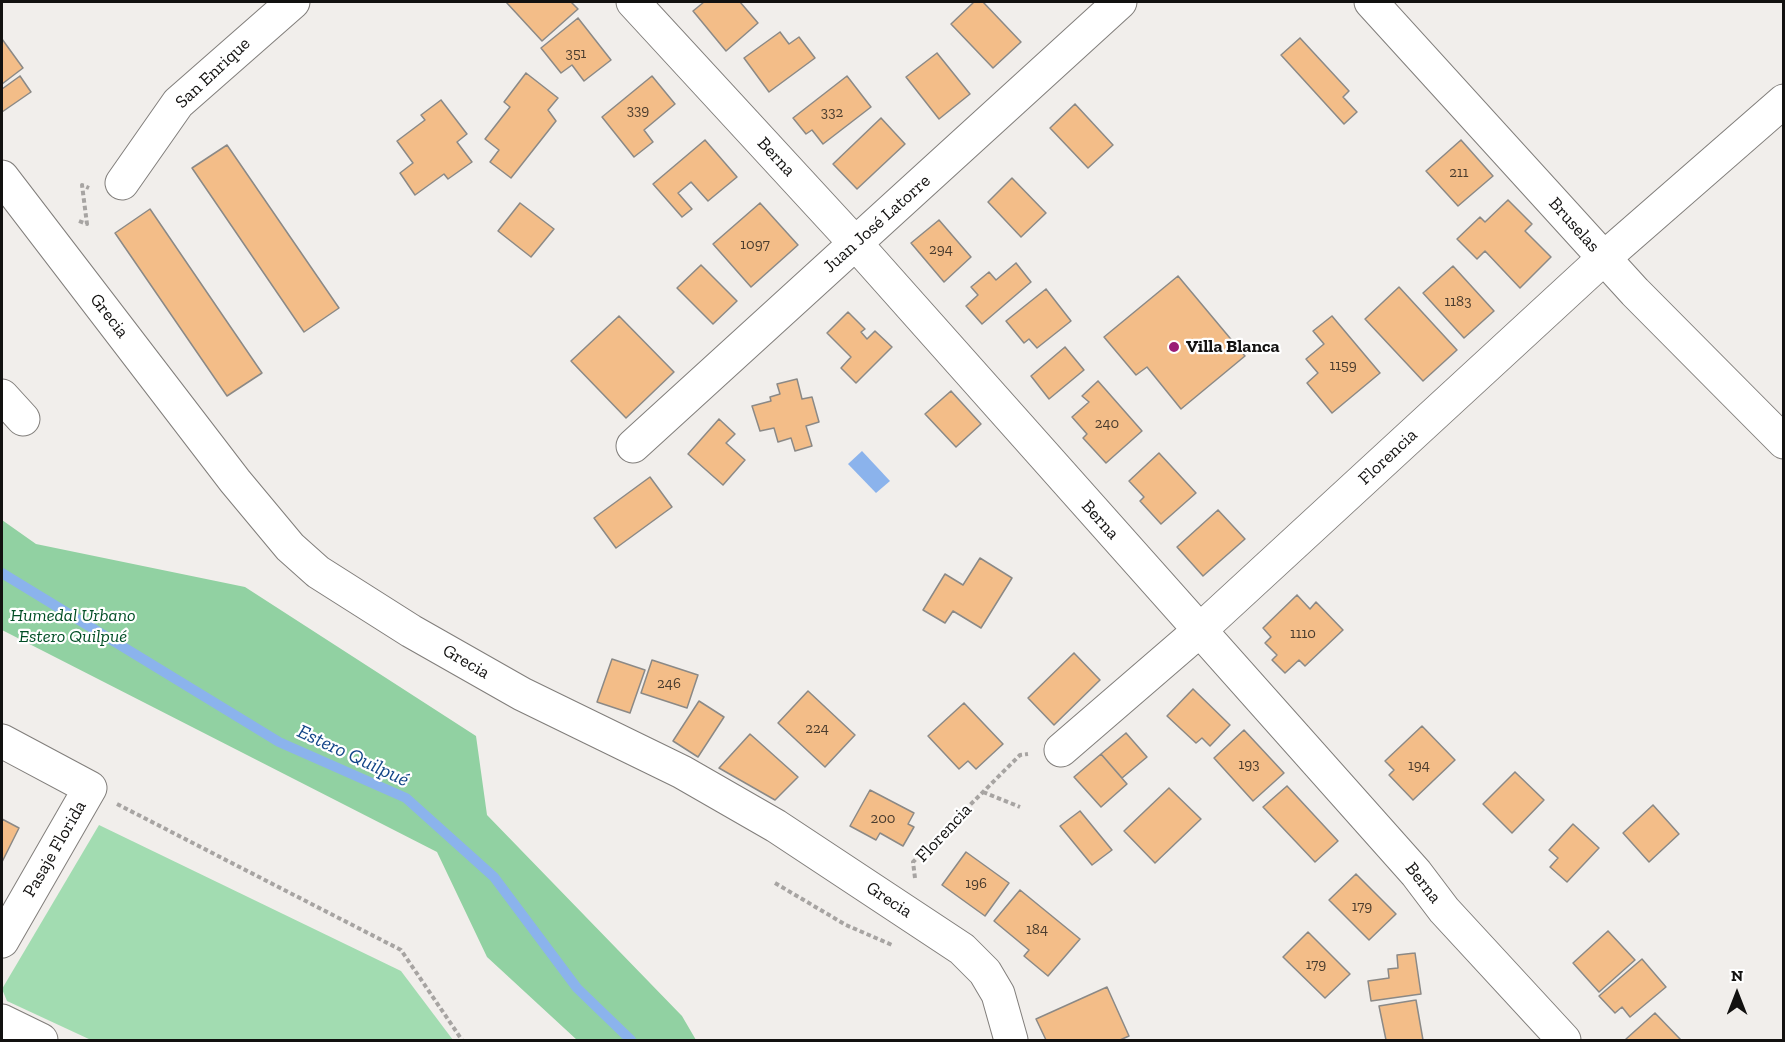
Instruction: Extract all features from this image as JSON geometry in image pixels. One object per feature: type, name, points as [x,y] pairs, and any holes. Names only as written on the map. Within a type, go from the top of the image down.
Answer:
[{"type":"street","name":"San Enrique","points":[[122,183],[178,103],[293,2]]},
{"type":"street","name":"Berna","points":[[633,2],[856,244],[1416,873],[1444,910],[1564,1041]]},
{"type":"street","name":"Juan José Latorre","points":[[633,446],[1120,2]]},
{"type":"street","name":"Bruselas","points":[[1371,2],[1604,258],[1784,442]]},
{"type":"street","name":"Florencia","points":[[1062,750],[1199,631],[1604,258],[1784,101]]},
{"type":"street","name":"Grecia","points":[[2,177],[235,481],[290,547],[318,572],[411,631],[522,694],[682,772],[767,820],[962,949],[985,972],[998,994],[1011,1041]]},
{"type":"street","points":[[2,741],[90,788]]},
{"type":"street","name":"Pasaje Florida","points":[[2,941],[90,788]]},
{"type":"street","points":[[2,1021],[41,1041]]},
{"type":"path","points":[[77,220],[87,224],[82,185],[116,202],[122,183]]},
{"type":"path","name":"Florencia","points":[[904,910],[916,890],[913,862],[1020,755],[1062,750]]},
{"type":"path","points":[[90,788],[401,950],[462,1041]]},
{"type":"path","name":"Florencia","points":[[983,792],[1020,807]]},
{"type":"path","points":[[775,883],[846,925],[895,947]]},
{"type":"green space","name":"Humedal Urbano Estero Quilpué","points":[[2,520],[36,544],[245,587],[476,736],[487,815],[682,1016],[696,1040],[577,1040],[487,957],[437,852],[2,630]]},
{"type":"green space","points":[[99,825],[401,971],[453,1040],[91,1040],[7,1001],[2,989]]},
{"type":"water","points":[[862,451],[890,481],[876,493],[848,464]]},
{"type":"building","points":[[506,2],[571,2],[578,9],[542,41]]},
{"type":"building","points":[[704,2],[740,2],[758,23],[726,51],[693,11]]},
{"type":"building","points":[[974,2],[983,2],[1021,42],[993,68],[951,24]]},
{"type":"building","points":[[578,18],[611,60],[584,81],[572,65],[561,73],[541,48]]},
{"type":"building","points":[[780,32],[789,44],[799,37],[815,58],[769,92],[744,58]]},
{"type":"building","points":[[1300,38],[1349,91],[1343,97],[1357,112],[1344,124],[1281,55]]},
{"type":"building","points":[[2,39],[23,68],[2,84]]},
{"type":"building","points":[[937,53],[970,94],[939,119],[906,77]]},
{"type":"building","points":[[526,73],[558,98],[548,110],[556,121],[511,178],[490,162],[499,150],[485,139],[510,107],[504,102]]},
{"type":"building","points":[[20,76],[31,92],[2,112],[2,89]]},
{"type":"building","points":[[652,76],[675,104],[644,130],[653,142],[634,157],[602,117]]},
{"type":"building","points":[[847,76],[871,107],[823,144],[812,130],[806,134],[793,118]]},
{"type":"building","points":[[441,100],[467,134],[457,142],[472,162],[448,179],[444,174],[415,195],[400,173],[413,163],[397,141],[425,120],[421,115]]},
{"type":"building","points":[[1075,104],[1113,145],[1088,168],[1050,128]]},
{"type":"building","points":[[881,118],[905,144],[857,189],[833,164]]},
{"type":"building","points":[[705,140],[737,177],[708,201],[691,182],[678,193],[692,209],[682,217],[653,184]]},
{"type":"building","points":[[1461,140],[1493,176],[1458,206],[1426,171]]},
{"type":"building","points":[[227,145],[339,308],[304,332],[192,168]]},
{"type":"building","points":[[1012,178],[1046,213],[1021,237],[988,202]]},
{"type":"building","points":[[1508,200],[1532,224],[1525,231],[1551,257],[1520,288],[1485,251],[1477,259],[1457,239],[1480,217],[1485,222]]},
{"type":"building","points":[[520,203],[554,229],[531,257],[498,231]]},
{"type":"building","points":[[760,203],[798,245],[751,287],[713,244]]},
{"type":"building","points":[[150,209],[262,373],[227,396],[115,233]]},
{"type":"building","points":[[939,220],[971,257],[944,282],[911,243]]},
{"type":"building","points":[[1016,263],[1031,282],[982,324],[966,306],[978,295],[971,287],[989,272],[996,280]]},
{"type":"building","points":[[701,265],[737,301],[713,324],[677,288]]},
{"type":"building","points":[[1453,266],[1494,311],[1464,338],[1423,293]]},
{"type":"building","name":"Villa Blanca","points":[[1178,276],[1245,356],[1181,409],[1147,367],[1136,375],[1104,337]]},
{"type":"building","points":[[1399,287],[1457,350],[1423,381],[1365,319]]},
{"type":"building","points":[[1046,289],[1071,321],[1037,348],[1029,339],[1024,343],[1006,321]]},
{"type":"building","points":[[848,312],[865,329],[861,332],[867,339],[875,331],[892,347],[856,383],[841,368],[851,357],[827,333]]},
{"type":"building","points":[[619,316],[674,372],[626,418],[571,361]]},
{"type":"building","points":[[1332,316],[1380,373],[1332,413],[1307,383],[1318,373],[1306,359],[1324,344],[1313,331]]},
{"type":"building","points":[[1065,347],[1084,370],[1049,399],[1031,376]]},
{"type":"building","points":[[797,379],[802,399],[812,397],[819,422],[806,426],[812,446],[795,451],[791,438],[778,442],[774,428],[760,431],[752,406],[771,401],[770,397],[780,394],[777,384]]},
{"type":"building","points":[[1098,381],[1142,431],[1106,463],[1083,438],[1087,434],[1072,417],[1089,402],[1082,396]]},
{"type":"building","points":[[951,391],[981,424],[956,447],[925,414]]},
{"type":"building","points":[[719,419],[735,434],[726,443],[745,460],[723,485],[688,454]]},
{"type":"building","points":[[1159,453],[1196,493],[1161,524],[1140,501],[1144,497],[1129,481]]},
{"type":"building","points":[[650,477],[672,507],[616,548],[594,518]]},
{"type":"building","points":[[1218,510],[1245,539],[1203,576],[1177,547]]},
{"type":"building","points":[[980,558],[1012,578],[981,628],[953,611],[945,623],[923,610],[945,574],[963,585]]},
{"type":"building","points":[[1297,595],[1310,609],[1316,602],[1343,630],[1305,666],[1299,660],[1285,673],[1272,660],[1277,655],[1265,643],[1271,637],[1263,628]]},
{"type":"building","points":[[1074,653],[1100,680],[1054,725],[1028,698]]},
{"type":"building","points":[[612,659],[645,670],[630,713],[597,702]]},
{"type":"building","points":[[652,660],[698,675],[687,708],[641,693]]},
{"type":"building","points":[[1193,689],[1230,725],[1210,746],[1202,738],[1196,743],[1167,716]]},
{"type":"building","points":[[808,691],[855,735],[825,767],[778,723]]},
{"type":"building","points":[[699,701],[724,717],[698,757],[673,741]]},
{"type":"building","points":[[964,703],[1003,744],[976,769],[968,761],[959,769],[928,736]]},
{"type":"building","points":[[1422,726],[1455,760],[1413,800],[1389,775],[1394,770],[1385,761]]},
{"type":"building","points":[[1244,730],[1284,773],[1253,801],[1214,758]]},
{"type":"building","points":[[1126,733],[1147,757],[1122,778],[1101,754]]},
{"type":"building","points":[[750,734],[798,777],[775,800],[719,768]]},
{"type":"building","points":[[1101,754],[1127,784],[1101,807],[1074,777]]},
{"type":"building","points":[[1515,772],[1544,800],[1512,833],[1483,804]]},
{"type":"building","points":[[1287,786],[1338,841],[1315,862],[1263,807]]},
{"type":"building","points":[[1169,788],[1201,819],[1155,863],[1124,831]]},
{"type":"building","points":[[870,790],[914,813],[908,824],[914,827],[903,846],[880,833],[876,840],[850,826]]},
{"type":"building","points":[[1653,805],[1679,834],[1649,862],[1623,833]]},
{"type":"building","points":[[1080,811],[1112,850],[1092,865],[1060,826]]},
{"type":"building","points":[[2,819],[19,828],[2,862]]},
{"type":"building","points":[[1573,824],[1599,848],[1567,882],[1550,867],[1558,858],[1549,850]]},
{"type":"building","points":[[966,852],[1009,883],[985,916],[942,885]]},
{"type":"building","points":[[1356,874],[1396,914],[1369,940],[1329,900]]},
{"type":"building","points":[[1020,890],[1080,939],[1048,976],[1024,956],[1029,950],[994,921]]},
{"type":"building","points":[[1608,931],[1635,960],[1599,992],[1573,963]]},
{"type":"building","points":[[1308,932],[1350,974],[1325,998],[1283,957]]},
{"type":"building","points":[[1415,953],[1421,994],[1371,1001],[1368,981],[1389,978],[1388,969],[1398,968],[1397,955]]},
{"type":"building","points":[[1642,959],[1666,987],[1630,1017],[1622,1007],[1615,1013],[1599,996]]},
{"type":"building","points":[[1107,987],[1129,1036],[1120,1040],[1046,1040],[1036,1019]]},
{"type":"building","points":[[1416,1000],[1423,1040],[1386,1040],[1379,1006]]},
{"type":"building","points":[[1655,1013],[1681,1040],[1626,1039]]},
{"type":"waterway","name":"Estero Quilpué","points":[[2,573],[279,742],[406,798],[494,877],[577,988],[631,1040]]},
{"type":"place","name":"Villa Blanca","points":[[1174,347]]}]
